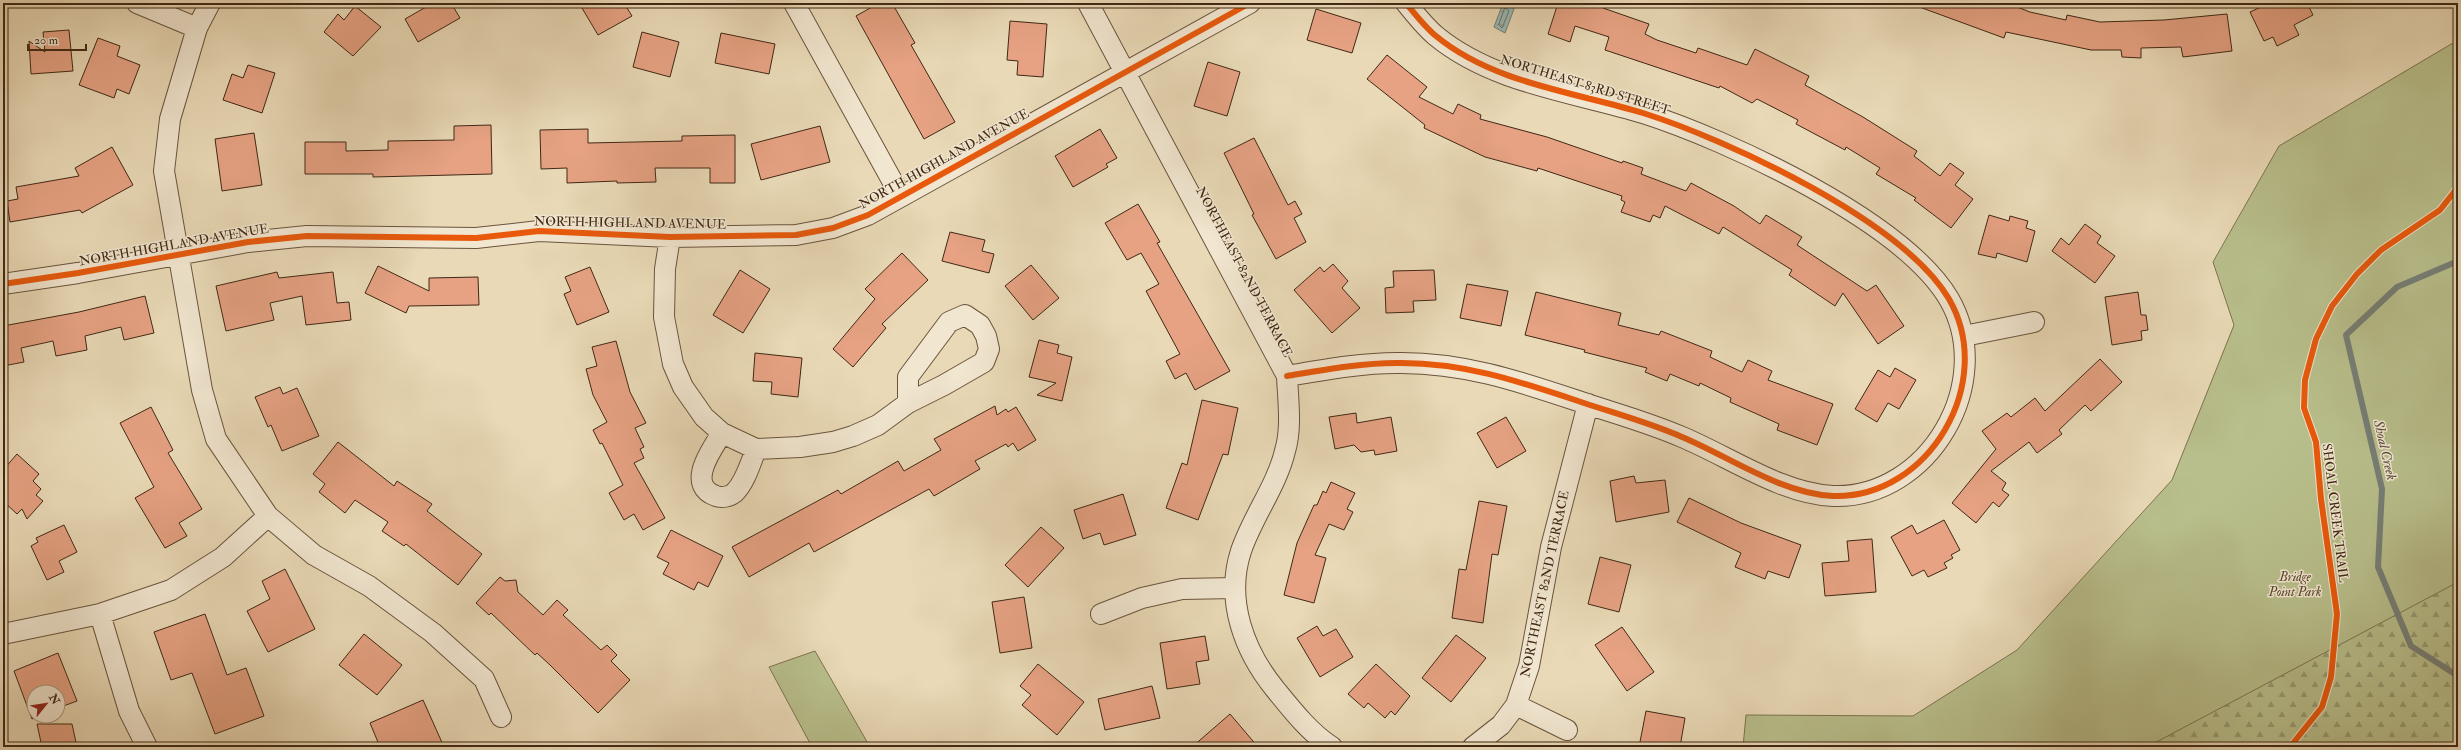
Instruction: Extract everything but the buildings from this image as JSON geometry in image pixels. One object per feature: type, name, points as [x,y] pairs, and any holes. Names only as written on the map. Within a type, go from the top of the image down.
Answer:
[{"type":"street","points":[[137,3],[197,28]]},
{"type":"street","points":[[210,3],[197,28],[167,135],[164,171],[202,390],[216,439],[268,516],[314,555],[369,586],[433,633],[484,678],[501,717]]},
{"type":"street","points":[[794,3],[900,195]]},
{"type":"street","name":"NORTHEAST 82ND TERRACE","points":[[1088,3],[1286,376],[1289,413],[1286,451],[1241,552],[1235,588],[1238,615],[1248,648],[1259,669],[1291,709],[1322,740],[1332,747]]},
{"type":"street","name":"NORTH HIGHLAND AVENUE","points":[[3,284],[256,241],[307,236],[476,238],[539,231],[670,237],[796,235],[814,232],[851,223],[868,215],[900,195],[1250,3]]},
{"type":"street","name":"NORTHEAST 83RD STREET","points":[[1286,376],[1364,364],[1400,362],[1437,365],[1506,376],[1652,424],[1706,447],[1760,474],[1810,493],[1837,496],[1868,491],[1899,476],[1920,460],[1936,444],[1952,418],[1966,370],[1964,336],[1948,298],[1930,273],[1903,246],[1802,182],[1710,138],[1659,119],[1500,72],[1466,55],[1436,36],[1406,3]]},
{"type":"street","points":[[670,237],[665,269],[664,317],[671,358],[683,387],[695,405],[722,433],[756,449],[800,447],[832,442],[878,425],[908,403],[944,386],[984,362],[989,349],[986,336],[980,325],[965,315],[949,322],[908,377],[908,403]]},
{"type":"street","points":[[1964,336],[2034,322]]},
{"type":"street","name":"NORTHEAST 82ND TERRACE","points":[[1473,747],[1501,725],[1516,705],[1529,666],[1551,547],[1588,404]]},
{"type":"street","points":[[722,433],[703,465],[701,474],[703,484],[709,492],[716,496],[724,497],[734,493],[743,479],[756,449]]},
{"type":"street","points":[[3,634],[100,614],[171,590],[223,557],[268,516]]},
{"type":"street","points":[[1102,614],[1142,598],[1182,589],[1235,588]]},
{"type":"street","points":[[100,614],[129,711],[147,747]]},
{"type":"street","points":[[1516,705],[1567,730]]},
{"type":"green space","name":"Bridge Point Park","points":[[2458,40],[2458,747],[1743,747],[1746,715],[1913,716],[2017,650],[2172,480],[2234,325],[2213,262],[2279,146]]},
{"type":"green space","points":[[2458,582],[2458,747],[2147,747]]},
{"type":"green space","points":[[815,651],[870,747],[812,747],[769,667]]},
{"type":"water","points":[[1503,3],[1512,6],[1514,9],[1505,33],[1494,27]]},
{"type":"waterway","name":"Shoal Creek","points":[[2458,261],[2397,287],[2346,335],[2382,489],[2378,567],[2411,646],[2458,676]]},
{"type":"cycle path","points":[[3,284],[78,273],[248,242],[307,236],[476,238],[539,231],[670,237],[796,235],[833,228],[868,215],[1250,3]]},
{"type":"cycle path","points":[[1287,376],[1342,367],[1383,363],[1446,366],[1492,375],[1538,388],[1670,432],[1756,473],[1794,489],[1814,494],[1833,496],[1868,492],[1898,478],[1925,457],[1945,430],[1959,399],[1965,365],[1962,331],[1949,299],[1926,270],[1894,241],[1854,213],[1811,187],[1720,142],[1643,113],[1535,84],[1483,65],[1458,52],[1436,36],[1424,25],[1406,3]]},
{"type":"cycle path","name":"SHOAL CREEK TRAIL","points":[[2290,747],[2322,707],[2331,677],[2337,614],[2321,499],[2316,442],[2304,408],[2305,380],[2316,339],[2332,306],[2357,274],[2381,250],[2440,210],[2458,187]]}]
